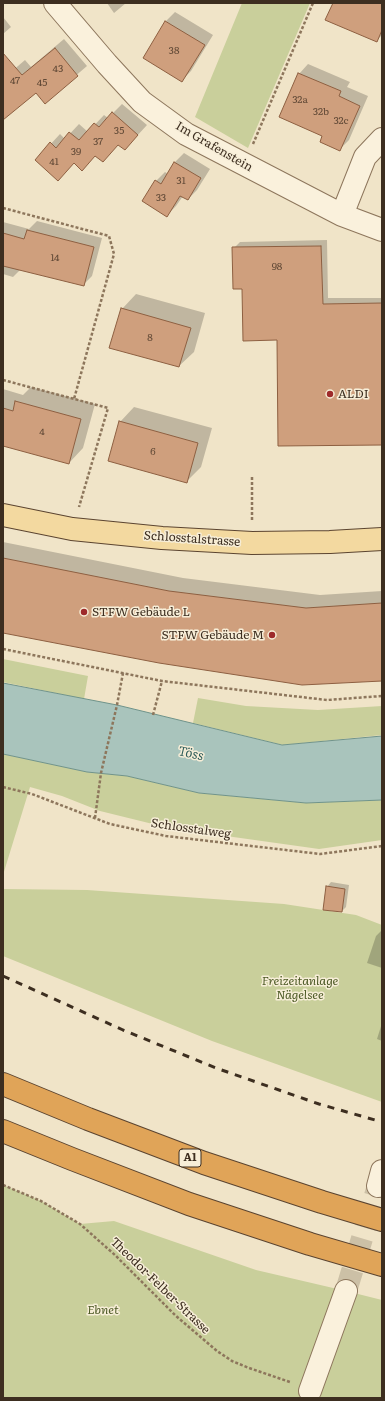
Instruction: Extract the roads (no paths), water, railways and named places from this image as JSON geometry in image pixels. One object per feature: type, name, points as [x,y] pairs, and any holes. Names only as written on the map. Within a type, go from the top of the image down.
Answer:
[{"type":"highway","name":"A1","points":[[3,1084],[95,1122],[204,1163],[315,1200],[382,1220]]},
{"type":"highway","points":[[3,1131],[189,1204],[310,1244],[382,1265]]},
{"type":"main road","name":"Schlosstalstrasse","points":[[3,515],[72,529],[162,538],[252,543],[330,542],[382,539]]},
{"type":"street","name":"Im Grafenstein","points":[[56,3],[107,64],[142,102],[186,134],[342,215],[382,230]]},
{"type":"street","points":[[342,215],[365,157],[382,139]]},
{"type":"street","points":[[310,1390],[346,1291]]},
{"type":"water","name":"Töss","points":[[3,683],[117,705],[282,745],[382,736],[382,800],[306,803],[199,793],[127,776],[87,772],[3,754]]},
{"type":"tunnel","points":[[346,1291],[378,1186]]},
{"type":"railway","points":[[3,976],[123,1030],[216,1068],[319,1104],[382,1122]]},
{"type":"place","name":"ALDI","points":[[330,394]]},
{"type":"place","name":"STFW Gebäude L","points":[[84,612]]},
{"type":"place","name":"STFW Gebäude M","points":[[272,635]]},
{"type":"park label","name":"Freizeitanlage Nägelsee","points":[[300,988]]},
{"type":"park label","name":"Ebnet","points":[[103,1310]]}]
